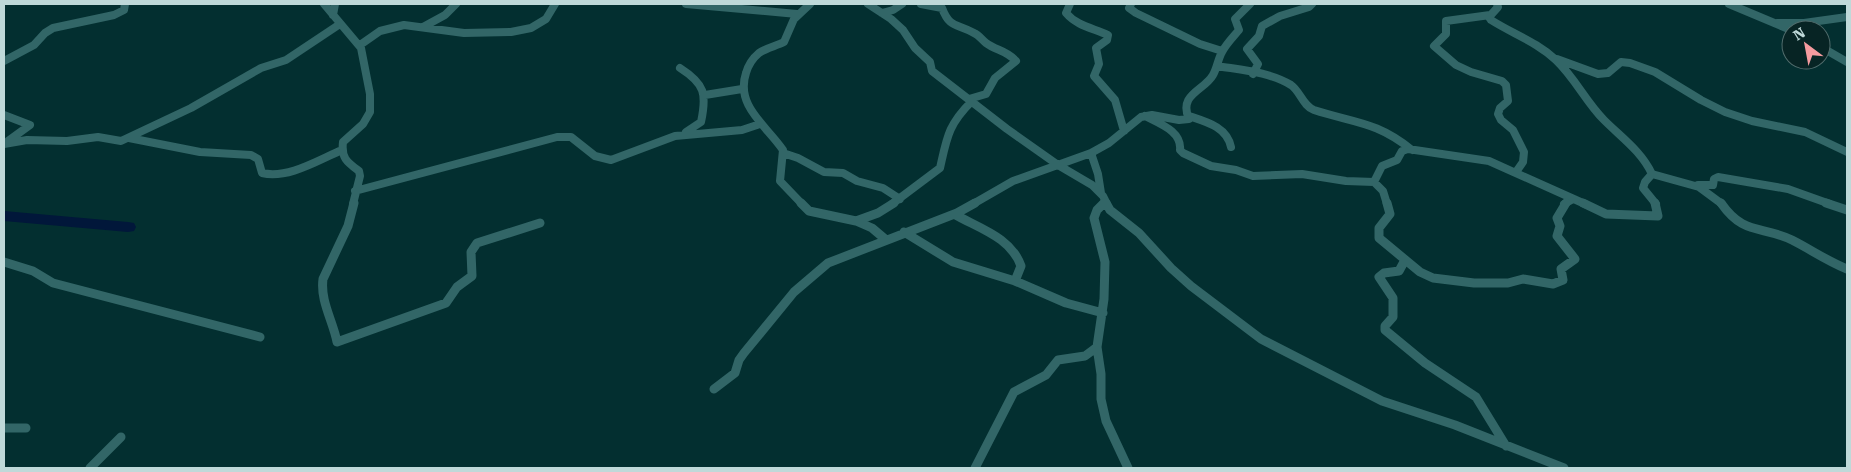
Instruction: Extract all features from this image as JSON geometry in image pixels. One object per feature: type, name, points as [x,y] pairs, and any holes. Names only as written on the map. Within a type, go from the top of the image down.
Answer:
[{"type":"street","points":[[4,60],[34,45],[45,33],[53,28],[117,14],[124,10],[125,4]]},
{"type":"street","points":[[324,4],[360,45],[370,94],[370,112],[362,124],[343,142],[342,150],[345,160],[360,174],[348,226],[323,279],[321,288],[336,330],[337,342],[446,303],[458,287],[472,276],[471,252],[477,243],[540,223]]},
{"type":"street","points":[[333,16],[335,4]]},
{"type":"street","points":[[423,27],[445,16],[456,4]]},
{"type":"street","points":[[360,45],[368,36],[386,28],[404,25],[496,34],[512,33],[534,26],[545,20],[550,16],[555,4]]},
{"type":"street","points":[[686,4],[798,14]]},
{"type":"street","points":[[810,4],[798,14],[790,26],[784,42],[764,50],[754,57],[744,76],[742,89],[747,106],[760,124],[779,144],[783,153],[780,181],[804,207],[811,212],[856,221],[872,228],[885,239]]},
{"type":"street","points":[[868,4],[905,32],[915,48],[930,62],[932,71],[1007,130],[1058,165],[1092,185],[1110,210],[1135,229],[1157,255],[1191,286],[1261,339],[1382,401],[1434,417],[1564,468]]},
{"type":"street","points":[[882,13],[893,10],[902,4]]},
{"type":"street","points":[[856,221],[876,215],[940,168],[948,132],[958,114],[970,100],[986,94],[995,78],[1016,61],[1009,53],[988,44],[975,33],[951,24],[946,19],[942,8],[921,4]]},
{"type":"street","points":[[1070,4],[1066,13],[1068,17],[1087,28],[1108,35],[1107,40],[1096,48],[1098,64],[1094,76],[1099,85],[1115,101],[1119,121],[1124,131]]},
{"type":"street","points":[[1131,4],[1129,8],[1133,12],[1200,44],[1222,51]]},
{"type":"street","points":[[1231,147],[1231,141],[1224,132],[1210,123],[1189,116],[1185,110],[1186,105],[1196,90],[1210,79],[1222,51],[1239,30],[1235,19],[1250,4]]},
{"type":"street","points":[[1254,74],[1258,64],[1247,49],[1259,36],[1262,26],[1280,16],[1309,7],[1312,4]]},
{"type":"street","points":[[1497,4],[1498,7],[1490,15],[1446,21],[1446,34],[1434,46],[1456,65],[1471,72],[1502,81],[1506,85],[1508,101],[1500,108],[1498,114],[1501,120],[1513,130],[1524,152],[1523,162],[1516,172]]},
{"type":"street","points":[[1728,4],[1781,25]]},
{"type":"street","points":[[1490,15],[1489,17],[1495,22],[1528,39],[1553,57],[1579,86],[1597,112],[1634,148],[1647,164],[1652,174],[1693,184],[1713,185],[1714,179],[1718,177],[1745,183],[1764,184],[1800,193],[1847,210]]},
{"type":"street","points":[[1777,23],[1804,24],[1847,17]]},
{"type":"street","points":[[4,144],[14,141],[67,141],[94,138],[114,142],[128,138],[191,108],[261,68],[286,60],[340,24]]},
{"type":"street","points":[[1831,53],[1847,62]]},
{"type":"street","points":[[1553,57],[1597,74],[1607,73],[1613,66],[1619,64],[1636,65],[1665,76],[1697,98],[1722,112],[1739,118],[1806,132],[1847,152]]},
{"type":"street","points":[[1216,66],[1254,74],[1291,86],[1312,109],[1366,122],[1393,134],[1412,150]]},
{"type":"street","points":[[355,191],[557,137],[571,137],[588,152],[607,160],[679,136],[701,122],[706,104],[705,95],[695,77],[680,68]]},
{"type":"street","points":[[705,95],[742,89]]},
{"type":"street","points":[[4,115],[30,125],[4,144]]},
{"type":"street","points":[[1145,116],[1178,135],[1181,140],[1181,152],[1211,166],[1260,176],[1302,174],[1346,181],[1374,182],[1383,191],[1390,214],[1380,225],[1377,233],[1384,244],[1426,275],[1450,281],[1508,283],[1523,279],[1558,284],[1564,278],[1561,269],[1575,259],[1558,236],[1560,226],[1556,218],[1564,204],[1573,199]]},
{"type":"street","points":[[714,389],[736,373],[739,360],[786,301],[813,275],[833,261],[885,239],[954,214],[1013,181],[1044,172],[1091,153],[1109,144],[1145,116],[1184,120],[1189,119],[1189,116]]},
{"type":"street","points":[[679,136],[742,130],[760,124]]},
{"type":"street","points":[[128,138],[200,152],[251,155],[258,159],[262,174],[266,175],[288,172],[342,150]]},
{"type":"street","points":[[1374,182],[1382,166],[1397,160],[1404,150],[1480,158],[1516,172],[1606,214],[1655,218],[1659,215],[1658,209],[1653,198],[1645,191],[1643,185],[1652,174]]},
{"type":"street","points":[[783,153],[798,158],[824,172],[843,174],[857,181],[883,188],[900,199]]},
{"type":"street","points":[[1091,153],[1103,198],[1094,218],[1105,262],[1103,313],[1097,347],[1102,409],[1128,468]]},
{"type":"street","points":[[1693,184],[1718,199],[1736,221],[1796,242],[1827,262],[1847,269]]},
{"type":"street","points":[[954,214],[970,224],[989,232],[1016,255],[1021,266],[1015,281]]},
{"type":"street","points":[[904,232],[954,262],[1015,281],[1066,302],[1103,313]]},
{"type":"street","points":[[1405,260],[1399,271],[1381,274],[1379,277],[1393,298],[1393,317],[1385,326],[1385,330],[1424,363],[1476,397],[1506,446]]},
{"type":"street","points":[[4,262],[32,271],[54,283],[120,298],[260,337]]},
{"type":"street","points":[[975,468],[1015,391],[1046,375],[1058,360],[1085,356],[1097,347]]},
{"type":"street","points":[[4,428],[26,428]]},
{"type":"street","points":[[90,468],[121,437]]},
{"type":"waterway","points":[[4,216],[128,227]]}]
